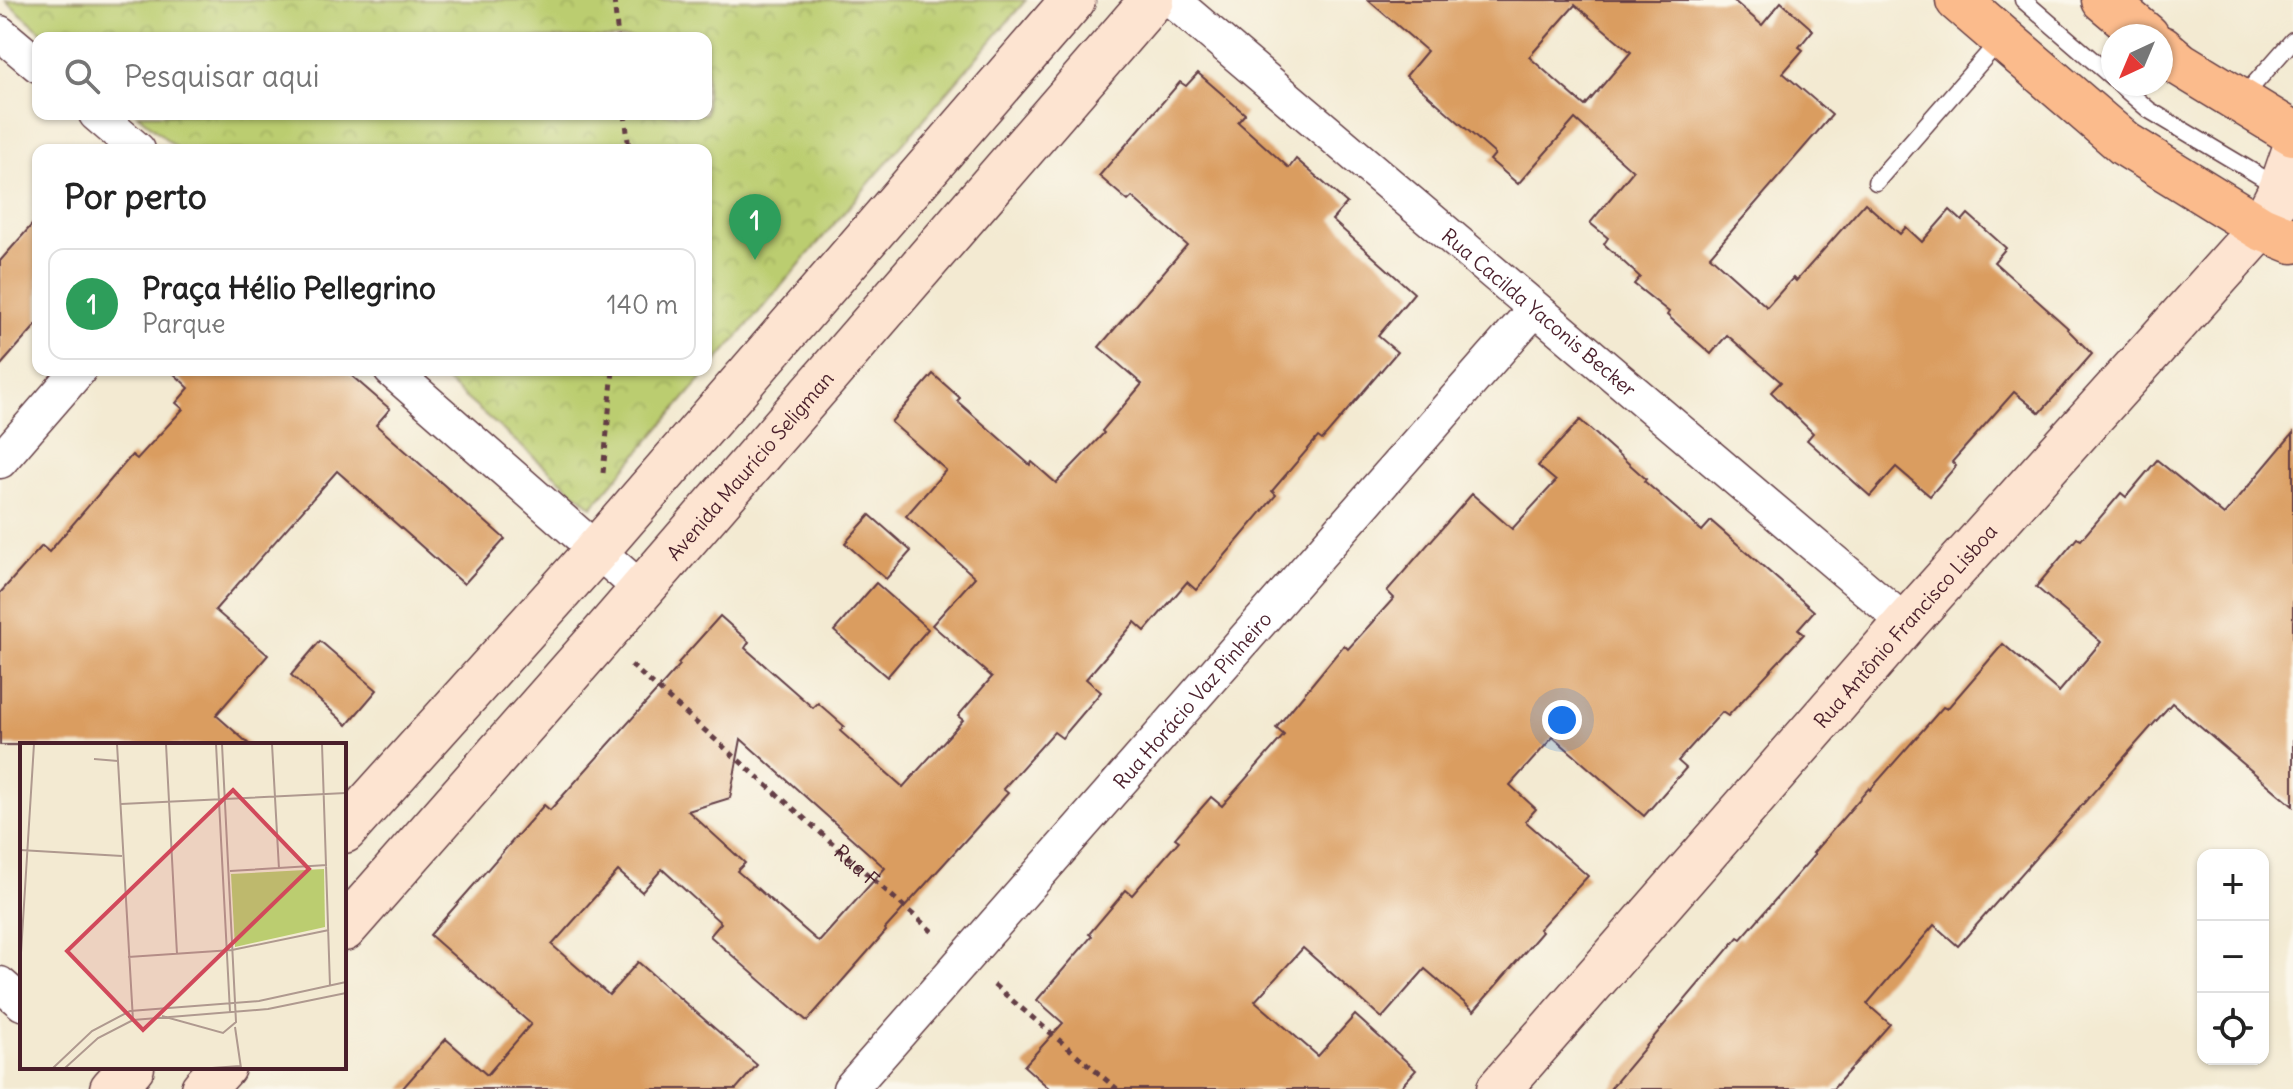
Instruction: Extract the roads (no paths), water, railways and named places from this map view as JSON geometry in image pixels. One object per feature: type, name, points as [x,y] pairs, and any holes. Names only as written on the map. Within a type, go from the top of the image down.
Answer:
[{"type":"main road","points":[[346,829],[596,551],[1073,0]]},
{"type":"main road","name":"Avenida Maurício Seligman","points":[[346,927],[1152,0]]},
{"type":"main road","points":[[1958,0],[2125,144],[2277,234]]},
{"type":"main road","points":[[2104,0],[2133,24]]},
{"type":"main road","points":[[2173,58],[2293,133]]},
{"type":"main road","name":"Rua Antônio Francisco Lisboa","points":[[1499,1089],[1906,623],[2277,234],[2289,179]]},
{"type":"main road","points":[[203,1089],[221,1069]]},
{"type":"street","name":"Rua Cacilda Yaconis Becker","points":[[1172,0],[1906,623]]},
{"type":"street","points":[[0,33],[32,60]]},
{"type":"street","points":[[103,120],[131,144]]},
{"type":"street","name":"Rua Horácio Vaz Pinheiro","points":[[850,1089],[1534,310]]},
{"type":"street","points":[[0,461],[74,376]]},
{"type":"street","points":[[398,376],[642,590]]},
{"type":"street","points":[[0,984],[20,1001]]},
{"type":"lane","points":[[2023,0],[2101,68]]},
{"type":"lane","points":[[1876,182],[2002,38]]},
{"type":"lane","points":[[2239,100],[2293,40]]},
{"type":"lane","points":[[2133,96],[2149,110],[2289,179]]},
{"type":"place","name":"Praça Hélio Pellegrino","points":[[755,260]]}]
